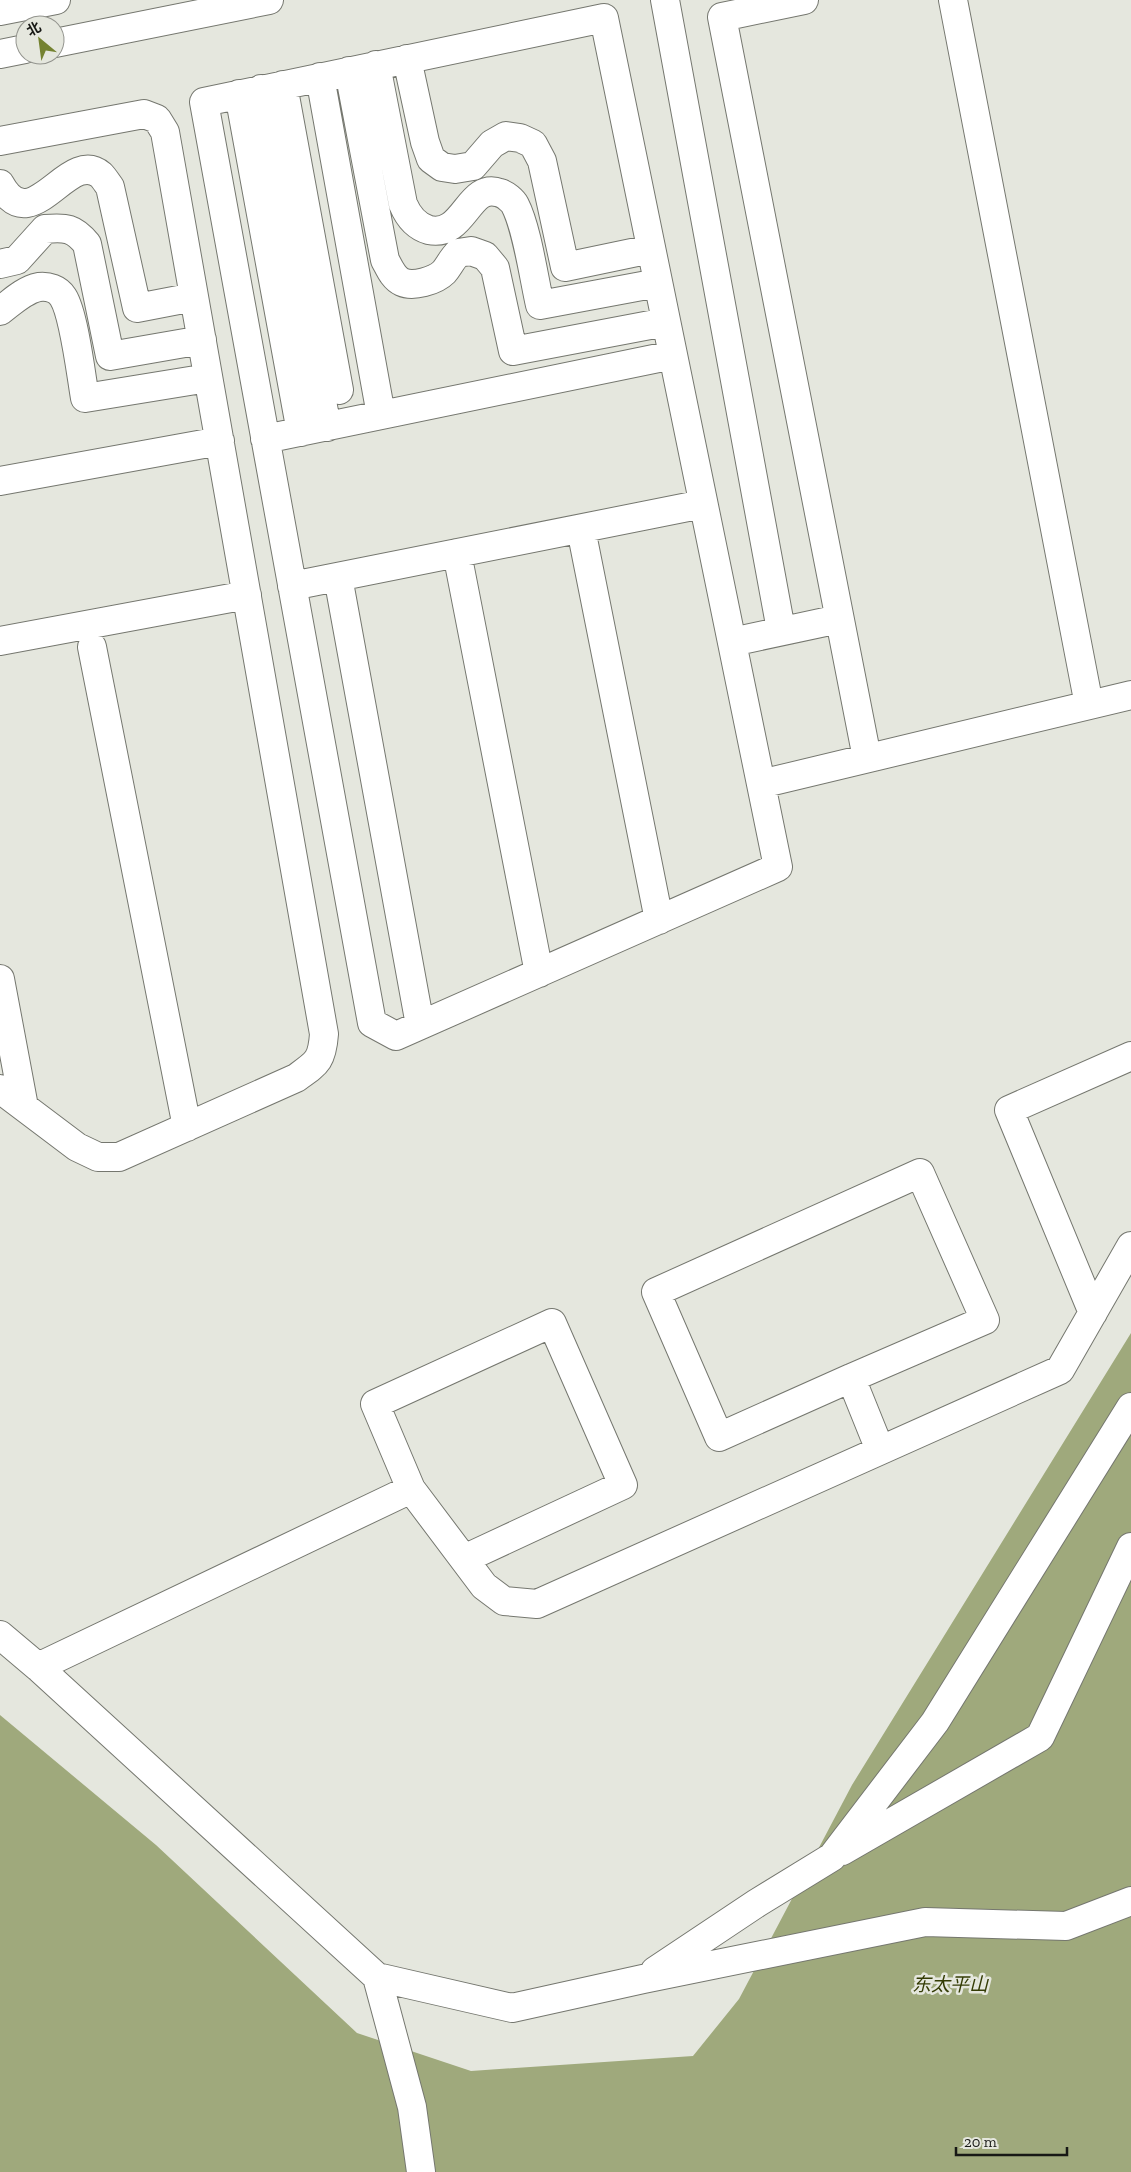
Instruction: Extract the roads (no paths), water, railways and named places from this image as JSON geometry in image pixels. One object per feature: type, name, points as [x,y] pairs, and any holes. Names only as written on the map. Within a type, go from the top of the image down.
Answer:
[{"type":"street","points":[[0,11],[56,0]]},
{"type":"street","points":[[65,41],[269,0]]},
{"type":"street","points":[[665,0],[781,630]]},
{"type":"street","points":[[804,0],[722,17],[867,758]]},
{"type":"street","points":[[953,0],[1089,705]]},
{"type":"street","points":[[604,18],[778,867],[396,1036],[372,1023],[204,102],[376,65],[604,18]]},
{"type":"street","points":[[0,54],[15,51]]},
{"type":"street","points":[[407,59],[425,142],[431,158],[442,167],[455,169],[473,166],[492,144],[506,136],[520,138],[533,144],[542,161],[565,267],[651,249]]},
{"type":"street","points":[[376,65],[403,204],[410,218],[424,229],[438,232],[452,227],[472,200],[487,192],[500,193],[514,203],[520,218],[540,306],[658,283]]},
{"type":"street","points":[[349,71],[385,260],[392,273],[402,282],[418,283],[432,280],[443,272],[458,253],[471,251],[484,256],[495,268],[513,351],[666,322]]},
{"type":"street","points":[[281,86],[344,423]]},
{"type":"street","points":[[281,86],[344,423]]},
{"type":"street","points":[[281,86],[344,423]]},
{"type":"street","points":[[0,141],[144,114],[157,118],[165,132],[324,1034],[323,1054],[314,1066],[296,1078],[119,1157],[98,1157],[77,1147],[0,1089]]},
{"type":"street","points":[[0,184],[6,194],[17,202],[31,202],[43,196],[71,174],[86,170],[100,174],[110,187],[137,308],[194,297]]},
{"type":"street","points":[[0,264],[17,260],[45,229],[61,227],[78,232],[87,244],[110,356],[202,340]]},
{"type":"street","points":[[0,310],[29,290],[41,287],[56,289],[63,297],[69,312],[85,398],[208,378]]},
{"type":"street","points":[[265,439],[673,355]]},
{"type":"street","points":[[0,482],[220,441]]},
{"type":"street","points":[[292,586],[703,504]]},
{"type":"street","points":[[581,529],[659,920]]},
{"type":"street","points":[[458,553],[539,973]]},
{"type":"street","points":[[338,577],[420,1025]]},
{"type":"street","points":[[0,641],[247,595]]},
{"type":"street","points":[[732,642],[839,619]]},
{"type":"street","points":[[92,647],[187,1127]]},
{"type":"street","points":[[761,784],[1131,695]]},
{"type":"street","points":[[0,979],[24,1107]]},
{"type":"street","points":[[1093,1313],[1010,1110],[1131,1056]]},
{"type":"street","points":[[920,1173],[985,1320],[851,1378],[719,1437],[656,1292],[920,1173]]},
{"type":"street","points":[[464,1559],[623,1485],[552,1323],[376,1404],[411,1489],[484,1586],[504,1601],[537,1604],[1060,1370],[1131,1246]]},
{"type":"street","points":[[851,1378],[880,1450]]},
{"type":"street","points":[[832,1857],[935,1722],[1131,1407]]},
{"type":"street","points":[[38,1667],[411,1489]]},
{"type":"street","points":[[643,1979],[832,1857],[1040,1737],[1131,1547]]},
{"type":"street","points":[[0,1635],[38,1667],[377,1977],[512,2008],[643,1979],[925,1922],[1066,1926],[1131,1901]]},
{"type":"street","points":[[377,1977],[412,2107],[422,2172]]},
{"type":"park label","name":"东太平山","points":[[950,1984]]}]
